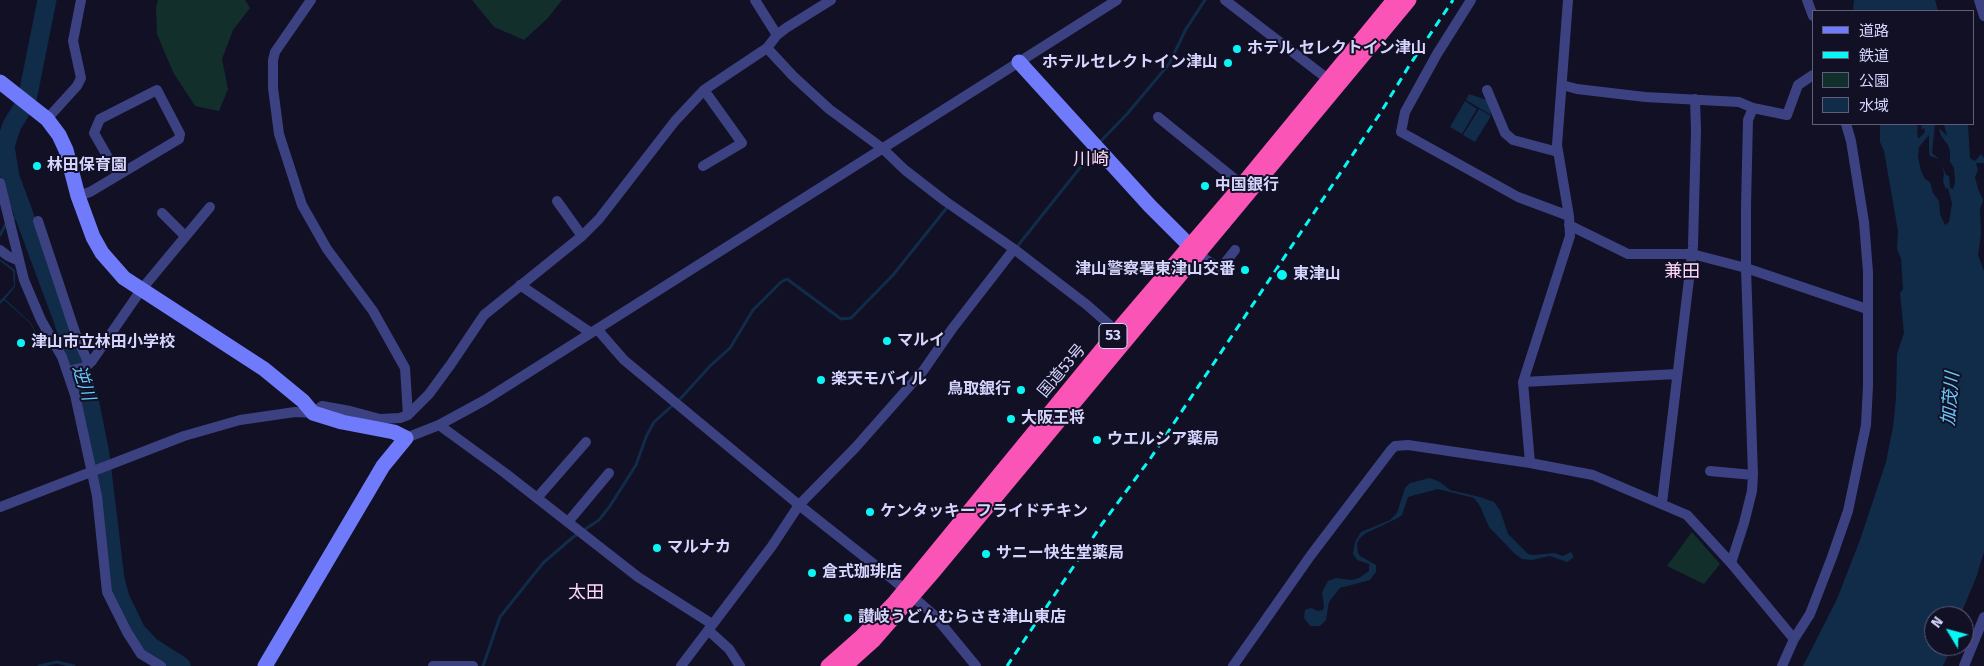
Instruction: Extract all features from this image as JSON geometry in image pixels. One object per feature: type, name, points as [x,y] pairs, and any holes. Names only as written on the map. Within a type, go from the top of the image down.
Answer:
[{"type":"highway","name":"国道53号","points":[[1334,84],[1394,0]]},
{"type":"highway","name":"国道53号","points":[[845,666],[873,641],[908,593],[1122,335],[1334,84],[1409,0]]},
{"type":"highway","name":"国道53号","points":[[828,666],[908,593]]},
{"type":"street","points":[[42,115],[77,86],[81,78],[74,53],[73,40],[81,0]]},
{"type":"street","points":[[311,0],[275,52],[273,60],[273,88],[279,134],[302,205],[327,249],[373,311],[405,368],[408,414]]},
{"type":"street","points":[[755,0],[777,35]]},
{"type":"street","points":[[313,413],[322,406],[380,419],[400,418],[408,414],[418,406],[446,372],[484,315],[582,236],[599,218],[675,121],[704,90],[768,48],[777,35],[831,0]]},
{"type":"street","points":[[266,666],[383,466],[406,438],[440,425],[485,400],[1117,0]]},
{"type":"street","points":[[1225,0],[1334,84]]},
{"type":"street","points":[[1471,0],[1442,46],[1406,112],[1401,132],[1518,197],[1569,220],[1628,254],[1692,254],[1746,268],[1868,309]]},
{"type":"street","points":[[1530,463],[1522,382],[1570,236],[1557,145],[1568,0]]},
{"type":"street","points":[[1807,0],[1812,13]]},
{"type":"street","points":[[1979,0],[1984,14]]},
{"type":"street","points":[[768,48],[793,76],[829,109],[882,148],[905,170],[945,201],[1087,304],[1122,335]]},
{"type":"street","points":[[1018,62],[1150,206],[1194,251],[1220,269],[1235,250]]},
{"type":"street","points":[[1562,85],[1577,89],[1645,97],[1739,102],[1753,108],[1787,115],[1798,84],[1812,76]]},
{"type":"street","points":[[0,82],[42,115],[59,135],[66,150],[78,196],[92,237],[102,253],[124,278],[264,369],[303,401],[313,413]]},
{"type":"street","points":[[78,196],[90,192],[179,139],[180,134],[157,90],[100,119],[94,133],[118,175]]},
{"type":"street","points":[[703,166],[742,143],[704,90]]},
{"type":"street","points":[[1487,90],[1505,133],[1514,140],[1558,152]]},
{"type":"street","points":[[1662,503],[1692,254],[1696,130],[1695,99]]},
{"type":"street","points":[[1731,562],[1744,523],[1752,491],[1753,476],[1746,268],[1748,120],[1753,108]]},
{"type":"street","points":[[1158,118],[1246,188]]},
{"type":"street","points":[[1782,666],[1794,639],[1810,614],[1832,558],[1848,511],[1866,424],[1868,272],[1864,222],[1851,141],[1846,125]]},
{"type":"street","points":[[0,183],[19,260],[32,301],[62,357],[80,368]]},
{"type":"street","points":[[556,201],[582,236]]},
{"type":"street","points":[[80,368],[141,290],[210,207]]},
{"type":"street","points":[[162,213],[185,236]]},
{"type":"street","points":[[38,221],[77,338],[107,592],[127,632],[141,654],[160,666]]},
{"type":"street","points":[[0,250],[8,256],[19,260]]},
{"type":"street","points":[[681,666],[772,546],[799,505],[855,448],[923,371],[952,329],[1014,250]]},
{"type":"street","points":[[520,285],[594,331],[624,360],[908,593],[934,615],[974,665]]},
{"type":"street","points":[[1522,382],[1677,374]]},
{"type":"street","points":[[0,507],[184,436],[240,420],[295,412],[313,413],[342,422],[394,432],[406,438]]},
{"type":"street","points":[[440,425],[638,577],[710,627],[729,649],[740,666]]},
{"type":"street","points":[[537,498],[586,442]]},
{"type":"street","points":[[1233,666],[1311,555],[1395,446],[1408,445],[1530,463],[1593,475],[1687,515],[1731,562],[1794,639]]},
{"type":"street","points":[[1710,471],[1753,476]]},
{"type":"street","points":[[568,522],[609,473]]},
{"type":"street","points":[[1964,666],[1984,617]]},
{"type":"street","points":[[433,666],[473,666]]},
{"type":"green space","points":[[158,0],[245,0],[250,8],[233,30],[222,59],[228,89],[219,111],[195,106],[173,72],[157,34],[156,7]]},
{"type":"green space","points":[[472,0],[562,0],[547,19],[524,40],[494,27]]},
{"type":"green space","points":[[1692,532],[1720,564],[1704,584],[1667,566]]},
{"type":"water","points":[[1854,0],[1935,0],[1938,10],[1853,10]]},
{"type":"water","points":[[1469,94],[1487,100],[1491,115],[1466,100]]},
{"type":"water","points":[[1465,101],[1477,109],[1462,134],[1450,127]]},
{"type":"water","points":[[1479,109],[1491,116],[1475,142],[1463,135]]},
{"type":"water","name":"加茂川","points":[[1880,125],[1917,125],[1918,139],[1925,132],[1924,128],[1921,130],[1922,125],[1935,125],[1932,153],[1939,159],[1930,156],[1929,135],[1919,147],[1918,157],[1921,171],[1925,179],[1930,182],[1933,193],[1939,201],[1940,214],[1945,225],[1949,222],[1952,203],[1948,188],[1946,189],[1943,182],[1944,173],[1942,165],[1946,175],[1949,176],[1950,188],[1953,189],[1955,182],[1954,168],[1950,162],[1950,151],[1941,136],[1939,128],[1947,136],[1944,125],[1968,125],[1970,158],[1975,161],[1981,154],[1984,158],[1984,163],[1976,163],[1978,170],[1975,177],[1983,200],[1980,209],[1981,234],[1978,255],[1984,271],[1984,552],[1964,606],[1924,606],[1924,656],[1948,656],[1943,666],[1803,666],[1837,599],[1860,540],[1886,462],[1893,427],[1897,354],[1904,333],[1900,293],[1903,289],[1901,259],[1897,249],[1898,231],[1884,151],[1880,142]]},
{"type":"water","points":[[0,259],[15,270],[15,287],[5,299],[31,323],[48,355],[30,323],[4,300],[0,304],[0,301],[14,286],[13,271]]},
{"type":"water","points":[[1430,478],[1440,482],[1450,490],[1494,502],[1500,510],[1508,534],[1528,554],[1554,553],[1563,556],[1571,552],[1573,558],[1567,562],[1550,556],[1532,560],[1522,559],[1489,527],[1480,506],[1474,498],[1438,489],[1408,497],[1402,515],[1366,533],[1360,538],[1357,543],[1358,553],[1376,565],[1376,572],[1370,580],[1340,588],[1329,602],[1326,620],[1320,626],[1310,626],[1304,618],[1305,610],[1311,608],[1318,611],[1323,610],[1322,592],[1328,581],[1336,578],[1352,580],[1359,578],[1369,571],[1369,564],[1357,560],[1353,554],[1355,542],[1361,532],[1390,520],[1397,513],[1405,488],[1410,483]]},
{"type":"waterway","name":"逆川","points":[[47,0],[28,95],[12,125],[5,146],[10,177],[63,320],[89,399],[100,454],[115,579],[120,598],[136,631],[151,647],[181,666]]},
{"type":"waterway","points":[[1100,142],[1127,114],[1169,64],[1186,29],[1205,0]]},
{"type":"waterway","points":[[1016,248],[1091,154]]},
{"type":"waterway","points":[[483,666],[500,617],[543,563],[572,538],[599,520],[636,465],[646,437],[654,422],[682,397],[710,366],[730,348],[753,310],[781,282],[787,279],[841,319],[851,318],[893,275],[949,205]]},
{"type":"waterway","name":"逆川","points":[[14,218],[27,214]]},
{"type":"waterway","points":[[0,235],[7,222]]},
{"type":"waterway","points":[[39,666],[57,662],[74,666]]},
{"type":"railway","points":[[1007,666],[1102,524],[1150,459],[1381,112],[1453,0]]},
{"type":"place","name":"ホテル セレクトイン津山","points":[[1237,49]]},
{"type":"place","name":"ホテルセレクトイン津山","points":[[1228,63]]},
{"type":"place","name":"林田保育園","points":[[37,166]]},
{"type":"place","name":"中国銀行","points":[[1205,186]]},
{"type":"place","name":"津山警察署東津山交番","points":[[1245,270]]},
{"type":"place","name":"東津山","points":[[1282,275]]},
{"type":"place","name":"マルイ","points":[[887,341]]},
{"type":"place","name":"津山市立林田小学校","points":[[21,343]]},
{"type":"place","name":"楽天モバイル","points":[[821,380]]},
{"type":"place","name":"鳥取銀行","points":[[1021,390]]},
{"type":"place","name":"大阪王将","points":[[1011,419]]},
{"type":"place","name":"ウエルシア薬局","points":[[1097,440]]},
{"type":"place","name":"ケンタッキーフライドチキン","points":[[870,512]]},
{"type":"place","name":"マルナカ","points":[[657,548]]},
{"type":"place","name":"サニー快生堂薬局","points":[[986,554]]},
{"type":"place","name":"倉式珈琲店","points":[[812,573]]},
{"type":"place","name":"讃岐うどんむらさき津山東店","points":[[848,618]]},
{"type":"district","name":"川崎","points":[[1091,160]]},
{"type":"district","name":"兼田","points":[[1682,272]]},
{"type":"district","name":"太田","points":[[586,593]]}]
